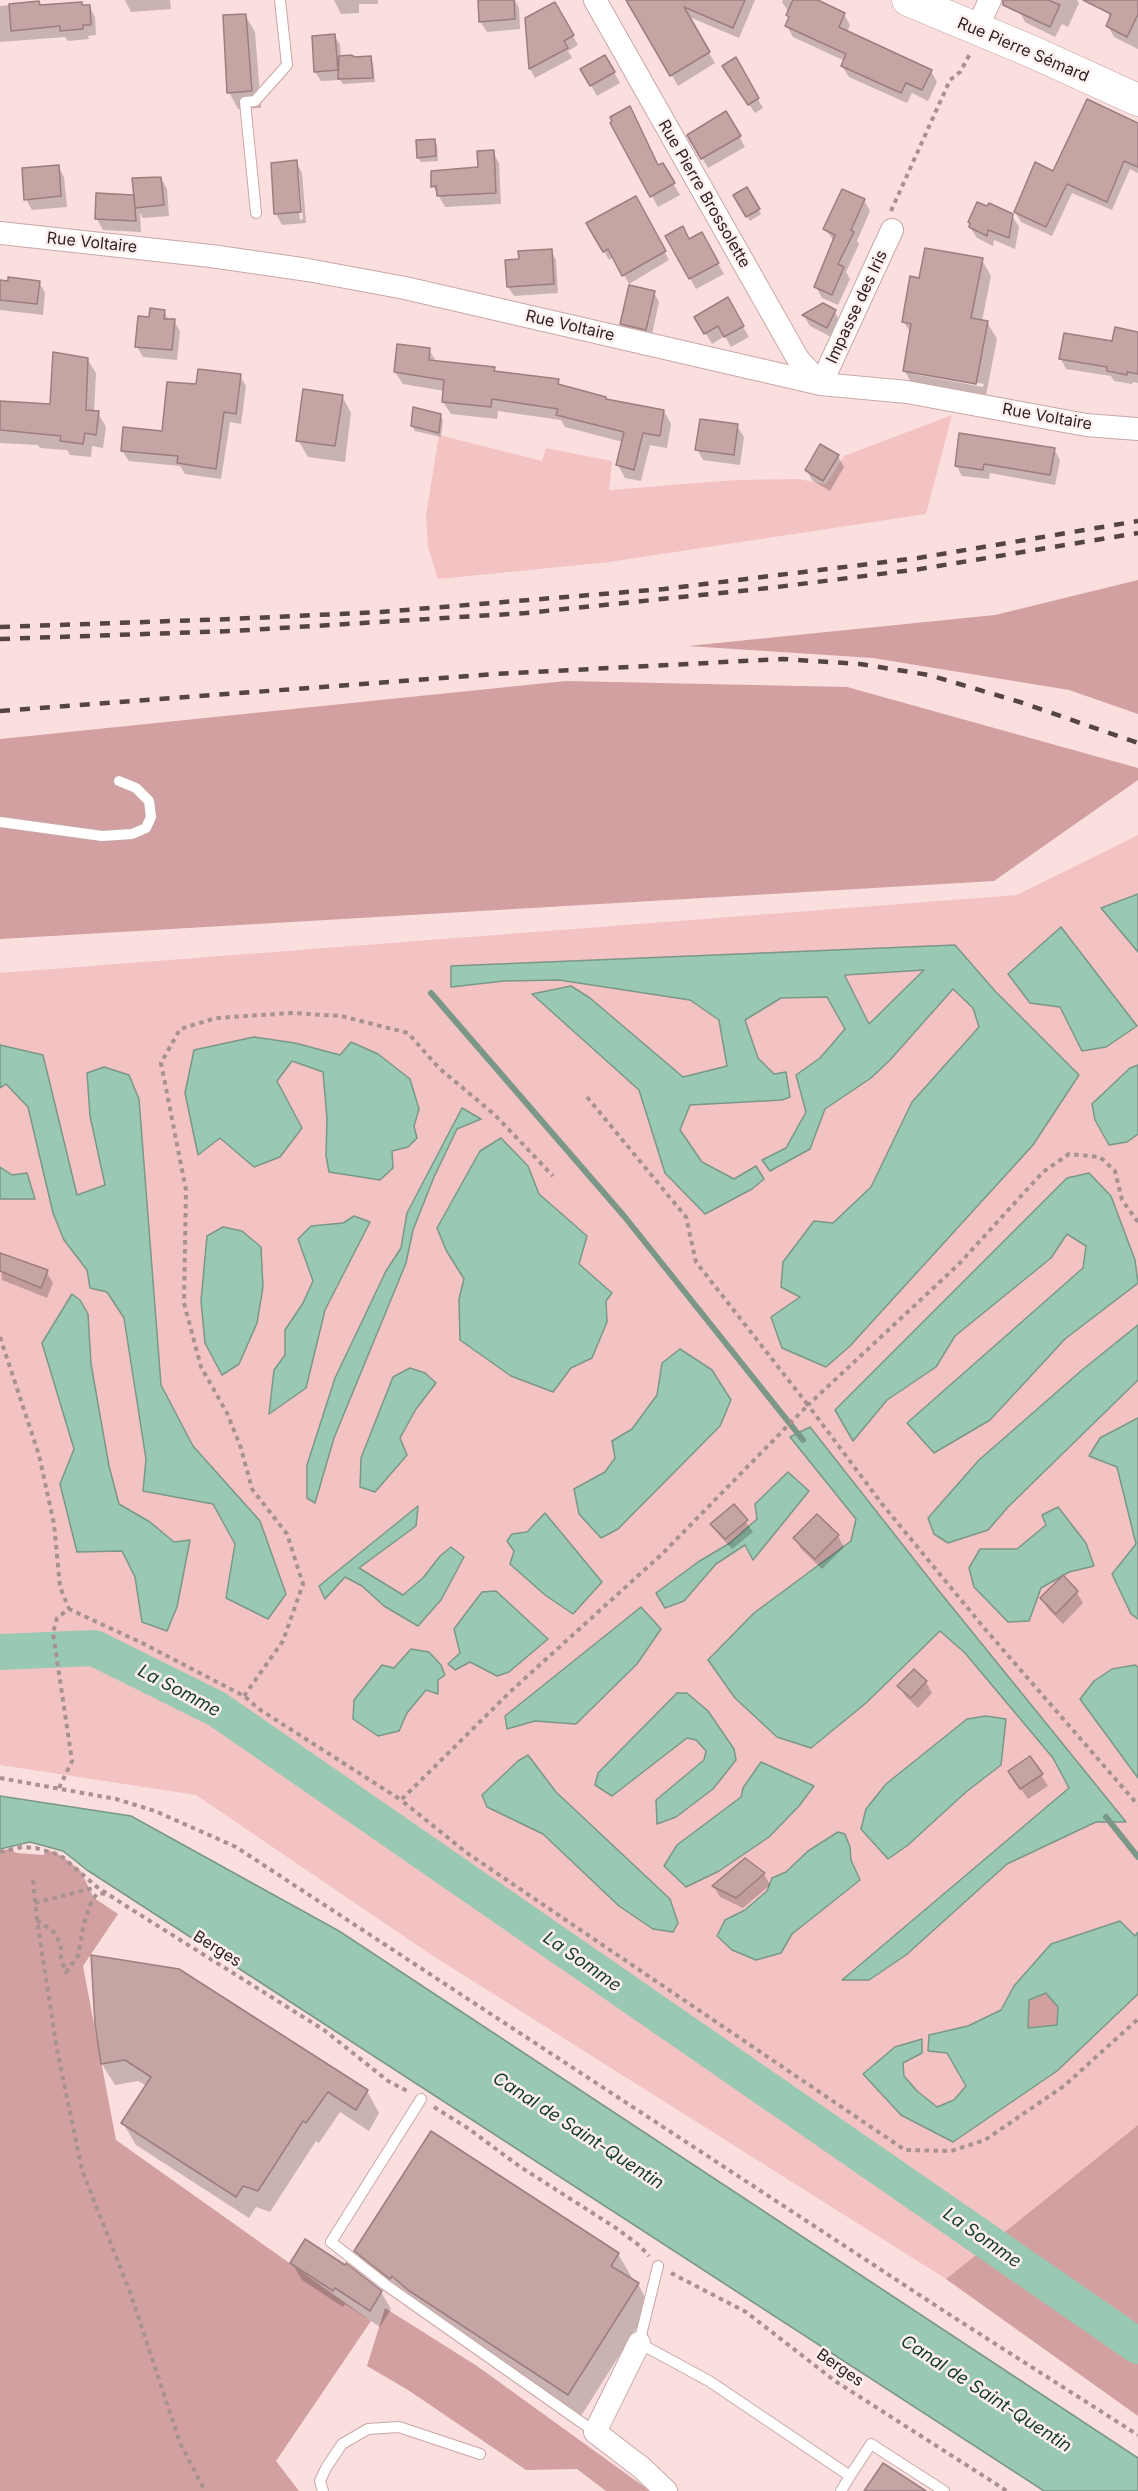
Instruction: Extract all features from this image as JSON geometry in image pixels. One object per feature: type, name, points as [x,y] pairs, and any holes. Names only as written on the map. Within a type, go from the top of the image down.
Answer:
[{"type":"main road","name":"Rue Pierre Sémard","points":[[908,0],[1138,100]]},
{"type":"street","name":"Rue Pierre Brossolette","points":[[595,0],[798,359],[821,384]]},
{"type":"street","points":[[976,30],[990,0]]},
{"type":"street","name":"Impasse des Iris","points":[[821,384],[892,230]]},
{"type":"street","name":"Rue Voltaire","points":[[0,233],[211,256],[308,270],[405,288],[821,384],[907,392],[1086,425],[1138,429]]},
{"type":"street","points":[[639,2343],[596,2432],[642,2468],[666,2491]]},
{"type":"lane","points":[[256,213],[245,102],[255,100],[287,65],[280,0]]},
{"type":"lane","points":[[0,822],[102,836],[132,834],[146,828],[151,817],[149,801],[136,788],[119,781]]},
{"type":"lane","points":[[421,2099],[331,2242],[386,2285],[596,2432]]},
{"type":"lane","points":[[658,2266],[639,2343],[709,2381],[850,2476]]},
{"type":"lane","points":[[323,2491],[320,2481],[342,2444],[368,2429],[399,2427],[480,2454]]},
{"type":"lane","points":[[841,2491],[871,2444],[944,2491]]},
{"type":"path","points":[[892,230],[891,208],[950,80],[960,72],[973,49],[976,30]]},
{"type":"path","points":[[244,1696],[283,1641],[303,1584],[287,1534],[252,1489],[241,1448],[227,1413],[201,1367],[184,1303],[186,1190],[161,1063],[180,1029],[216,1018],[292,1012],[341,1016],[408,1033],[440,1068],[495,1115],[553,1176]]},
{"type":"path","points":[[586,1097],[686,1217],[696,1262],[882,1504],[1138,1805]]},
{"type":"path","points":[[401,1800],[511,1692],[662,1554],[808,1405],[958,1265],[1043,1172],[1069,1154],[1100,1157],[1115,1171],[1122,1200],[1138,1221]]},
{"type":"path","points":[[0,1337],[39,1455],[54,1524],[60,1587],[69,1609],[142,1643],[244,1696],[259,1709],[401,1800],[467,1853],[905,2150],[951,2151],[985,2140],[1064,2086],[1138,2019]]},
{"type":"path","points":[[59,1788],[72,1761],[53,1633],[57,1618],[69,1609]]},
{"type":"path","points":[[0,1778],[116,1800],[155,1811],[236,1847],[927,2300],[1138,2435]]},
{"type":"path","name":"Berges","points":[[0,1852],[22,1847],[48,1850],[71,1862],[108,1894],[324,2030],[388,2080],[469,2129],[519,2166],[616,2228],[640,2246],[658,2266],[746,2312],[835,2381],[1007,2491]]},
{"type":"path","points":[[33,1880],[57,2050],[82,2170],[130,2292],[180,2443],[205,2491]]},
{"type":"path","points":[[35,1903],[98,1887]]},
{"type":"path","points":[[37,1920],[54,1932],[61,1945],[61,1958],[66,1972],[78,1956],[84,1923],[92,1900],[98,1893],[108,1894]]},
{"type":"shaded area","points":[[952,415],[926,514],[609,562],[438,579],[428,547],[426,515],[439,435],[542,461],[546,448],[612,461],[609,490],[736,480],[798,479],[826,484],[844,456]]},
{"type":"shaded area","points":[[1138,580],[1138,714],[1069,690],[873,658],[688,646],[995,615]]},
{"type":"shaded area","points":[[566,681],[847,687],[1138,768],[1138,780],[994,881],[0,939],[0,739]]},
{"type":"shaded area","points":[[1138,835],[1138,2125],[946,2279],[430,1954],[196,1795],[0,1765],[0,973],[1017,895]],"holes":[[[462,1108],[480,1119],[457,1129],[434,1177],[413,1230],[406,1263],[334,1438],[315,1502],[307,1465],[335,1378],[386,1271],[401,1248],[407,1213]],[[480,1151],[528,1166],[539,1194],[587,1236],[579,1264],[612,1293],[606,1301],[607,1322],[592,1358],[571,1368],[553,1392],[459,1299],[464,1279],[437,1228]],[[662,1363],[720,1426],[670,1475],[574,1489],[605,1472],[615,1458],[612,1441],[631,1429],[657,1395]],[[410,1368],[436,1383],[416,1409],[400,1438],[361,1458],[393,1377]],[[417,1506],[416,1526],[359,1568],[403,1595],[423,1578],[440,1556],[418,1626],[384,1606],[362,1586],[345,1577],[325,1598],[319,1586]],[[454,1629],[497,1676],[470,1662],[448,1664],[460,1654]],[[412,1649],[429,1652],[426,1689],[407,1713],[399,1731],[381,1665],[394,1668]]]},
{"type":"shaded area","points":[[8,1849],[17,1853],[43,1855],[48,1850],[60,1855],[80,1870],[94,1898],[118,1914],[83,1966],[116,2140],[371,2321],[276,2461],[299,2491],[0,2491],[0,1852]]},
{"type":"shaded area","points":[[1046,1993],[1058,2007],[1057,2025],[1028,2028],[1029,2000]]},
{"type":"shaded area","points":[[1138,2125],[1138,2416],[946,2279]]},
{"type":"shaded area","points":[[385,2308],[477,2366],[650,2491],[606,2491],[577,2469],[526,2470],[408,2390],[367,2366]]},
{"type":"water","points":[[1138,894],[1138,952],[1101,908]]},
{"type":"water","points":[[1061,927],[1137,1026],[1106,1047],[1082,1051],[1060,1007],[1030,1003],[1008,974]]},
{"type":"water","points":[[955,945],[995,991],[1079,1075],[1033,1145],[850,1346],[826,1367],[782,1348],[771,1317],[800,1297],[781,1287],[783,1262],[814,1221],[833,1223],[871,1187],[912,1102],[979,1027],[973,1008],[953,989],[871,1078],[825,1109],[810,1149],[770,1171],[762,1160],[786,1148],[806,1112],[796,1075],[820,1058],[845,1029],[827,997],[781,998],[745,1020],[758,1058],[774,1074],[786,1072],[790,1097],[782,1100],[690,1105],[680,1130],[702,1162],[734,1179],[756,1166],[764,1179],[752,1189],[705,1214],[665,1173],[639,1090],[532,994],[571,986],[590,998],[683,1077],[727,1066],[719,1020],[690,1000],[559,980],[504,981],[451,987],[451,966]],"holes":[[[924,970],[869,1024],[845,975]]]},
{"type":"water","points":[[254,1037],[295,1043],[340,1055],[351,1042],[378,1054],[410,1079],[419,1109],[414,1126],[417,1138],[408,1147],[392,1151],[393,1168],[380,1180],[329,1172],[326,1155],[327,1118],[323,1072],[292,1061],[277,1081],[302,1128],[280,1157],[254,1167],[220,1138],[198,1155],[185,1093],[194,1050]]},
{"type":"water","points":[[0,1045],[43,1055],[77,1195],[105,1185],[90,1116],[87,1073],[104,1067],[129,1075],[139,1099],[161,1385],[193,1446],[260,1521],[286,1594],[268,1619],[226,1598],[235,1544],[213,1504],[143,1491],[146,1459],[124,1318],[107,1292],[90,1288],[87,1270],[64,1240],[53,1213],[28,1107],[6,1084],[0,1088]]},
{"type":"water","points":[[1138,1065],[1138,1134],[1127,1142],[1109,1145],[1095,1120],[1092,1104],[1130,1068]]},
{"type":"water","points":[[462,1108],[481,1119],[457,1129],[434,1177],[413,1230],[406,1263],[334,1438],[315,1503],[307,1498],[307,1465],[335,1378],[386,1271],[401,1248],[407,1213]]},
{"type":"water","points":[[501,1138],[528,1166],[539,1194],[587,1236],[579,1264],[612,1293],[606,1301],[607,1322],[592,1358],[571,1368],[553,1392],[511,1376],[460,1340],[459,1299],[464,1279],[446,1250],[437,1228],[480,1151]]},
{"type":"water","points":[[0,1167],[12,1175],[27,1173],[35,1199],[0,1199]]},
{"type":"water","points":[[1089,1173],[1111,1196],[1135,1260],[1138,1283],[1065,1339],[990,1420],[934,1453],[907,1423],[1083,1268],[1086,1246],[1067,1234],[1051,1258],[955,1336],[936,1367],[887,1400],[853,1441],[835,1410],[1067,1178]]},
{"type":"water","points":[[354,1216],[370,1222],[325,1310],[306,1388],[269,1414],[274,1370],[285,1355],[285,1330],[303,1303],[313,1281],[298,1239],[311,1226],[343,1223]]},
{"type":"water","points":[[223,1227],[242,1231],[261,1247],[263,1287],[257,1323],[239,1364],[222,1375],[205,1343],[201,1301],[207,1236]]},
{"type":"water","points":[[72,1294],[80,1300],[88,1314],[91,1364],[109,1466],[119,1504],[150,1522],[174,1542],[190,1540],[177,1607],[167,1631],[142,1622],[135,1577],[122,1551],[77,1552],[60,1484],[74,1449],[42,1343]]},
{"type":"water","points":[[1138,1325],[1138,1380],[1008,1507],[988,1530],[948,1543],[934,1534],[928,1518],[979,1460],[1082,1370]]},
{"type":"water","points":[[680,1349],[712,1370],[731,1400],[720,1426],[618,1529],[601,1538],[579,1514],[574,1489],[605,1472],[615,1458],[612,1441],[632,1429],[657,1395],[662,1363]]},
{"type":"water","points":[[410,1368],[425,1373],[436,1383],[416,1409],[400,1438],[407,1455],[375,1492],[360,1487],[361,1458],[393,1377]]},
{"type":"water","points":[[1138,1418],[1138,1619],[1131,1614],[1112,1574],[1136,1544],[1117,1467],[1089,1456],[1100,1438]]},
{"type":"water","points":[[810,1427],[1126,1822],[1096,1822],[1007,1864],[906,1955],[869,1980],[842,1980],[1069,1788],[1053,1758],[965,1653],[940,1631],[866,1703],[811,1748],[777,1737],[735,1698],[708,1660],[754,1613],[851,1541],[856,1519],[790,1437]]},
{"type":"water","points":[[788,1472],[809,1491],[753,1560],[745,1545],[716,1564],[684,1601],[665,1608],[656,1593],[698,1562],[730,1543],[757,1519],[755,1504]]},
{"type":"water","points":[[418,1506],[416,1526],[359,1568],[403,1595],[423,1578],[440,1556],[451,1547],[464,1557],[441,1600],[418,1626],[384,1606],[362,1586],[345,1577],[325,1599],[319,1586]]},
{"type":"water","points":[[1058,1507],[1086,1543],[1094,1566],[1069,1572],[1041,1588],[1029,1621],[1008,1622],[974,1587],[969,1568],[980,1549],[1017,1549],[1046,1525],[1042,1515]]},
{"type":"water","points":[[545,1513],[602,1582],[573,1614],[545,1595],[510,1564],[514,1551],[507,1541],[512,1534],[527,1532]]},
{"type":"water","points":[[496,1591],[548,1639],[509,1672],[497,1676],[470,1662],[455,1670],[448,1664],[460,1653],[454,1629],[482,1592]]},
{"type":"water","points":[[641,1607],[661,1629],[637,1664],[576,1724],[535,1721],[507,1729],[505,1716]]},
{"type":"water","points":[[411,1649],[429,1652],[441,1665],[445,1675],[438,1680],[438,1694],[426,1690],[407,1713],[399,1731],[378,1736],[353,1719],[354,1700],[382,1665],[394,1668]]},
{"type":"water","points":[[1135,1665],[1138,1667],[1138,1778],[1080,1699],[1094,1681],[1112,1669]]},
{"type":"water","points":[[677,1693],[687,1693],[708,1711],[734,1749],[736,1760],[713,1789],[676,1817],[657,1824],[656,1800],[704,1760],[706,1751],[696,1740],[687,1738],[612,1796],[595,1785],[598,1773]]},
{"type":"water","points":[[986,1716],[1006,1719],[1001,1765],[966,1792],[908,1845],[888,1859],[861,1829],[866,1809],[886,1784],[967,1719]]},
{"type":"water","points":[[528,1755],[556,1792],[670,1899],[678,1923],[673,1932],[653,1929],[619,1906],[543,1834],[487,1807],[482,1795],[518,1761]]},
{"type":"water","points":[[761,1762],[814,1786],[799,1806],[769,1837],[719,1871],[686,1887],[664,1866],[677,1845],[741,1797],[743,1788]]},
{"type":"water","name":"Canal de Saint-Quentin","points":[[0,1796],[131,1816],[339,1931],[1138,2458],[1138,2491],[1044,2491],[87,1870],[63,1851],[30,1842],[0,1849]]},
{"type":"water","points":[[838,1832],[845,1834],[850,1847],[851,1860],[860,1880],[792,1934],[781,1953],[756,1960],[732,1950],[717,1936],[725,1920],[745,1910],[767,1891],[772,1878],[786,1872],[808,1851]]},
{"type":"water","points":[[1120,1921],[1135,1936],[1138,1932],[1138,1994],[1057,2071],[953,2142],[901,2115],[863,2074],[895,2047],[922,2039],[922,2053],[903,2063],[904,2076],[917,2091],[937,2107],[954,2100],[966,2086],[947,2053],[928,2051],[929,2035],[968,2026],[1001,2010],[1014,1986],[1051,1944]],"holes":[[[1046,1993],[1058,2007],[1057,2025],[1028,2028],[1029,2000]]]},
{"type":"building","points":[[478,0],[514,0],[515,19],[479,22]]},
{"type":"building","points":[[626,0],[745,0],[733,28],[684,7],[710,52],[670,76]]},
{"type":"building","points":[[793,0],[818,0],[845,13],[839,27],[932,70],[922,90],[906,83],[901,93],[841,66],[846,54],[785,26],[789,17],[786,15]]},
{"type":"building","points":[[1003,0],[1048,0],[1060,5],[1050,27],[1003,5]]},
{"type":"building","points":[[1083,0],[1138,0],[1138,14],[1127,37],[1106,26],[1111,14]]},
{"type":"building","points":[[39,1],[40,5],[82,2],[82,5],[90,5],[91,25],[83,25],[83,29],[60,31],[60,26],[11,31],[9,4]]},
{"type":"building","points":[[555,2],[574,35],[564,41],[568,48],[529,69],[525,18]]},
{"type":"building","points":[[246,14],[252,91],[227,93],[223,15]]},
{"type":"building","points":[[335,34],[338,70],[314,72],[312,36]]},
{"type":"building","points":[[605,55],[615,72],[590,86],[580,69]]},
{"type":"building","points":[[339,56],[371,56],[373,78],[338,79]]},
{"type":"building","points":[[736,57],[759,98],[748,105],[722,66]]},
{"type":"building","points":[[1087,99],[1138,123],[1138,167],[1124,161],[1107,202],[1067,184],[1046,227],[1014,212],[1035,162],[1053,171]]},
{"type":"building","points":[[630,106],[658,165],[663,163],[675,183],[650,197],[610,123],[612,121],[610,117]]},
{"type":"building","points":[[726,111],[741,136],[701,159],[687,135]]},
{"type":"building","points":[[435,139],[436,156],[417,158],[416,140]]},
{"type":"building","points":[[494,150],[496,193],[437,196],[436,186],[431,187],[431,171],[478,167],[477,151]]},
{"type":"building","points":[[297,160],[301,212],[274,214],[271,163]]},
{"type":"building","points":[[59,165],[61,196],[24,200],[22,168]]},
{"type":"building","points":[[161,177],[164,205],[135,208],[132,178]]},
{"type":"building","points":[[747,187],[760,209],[746,217],[733,195]]},
{"type":"building","points":[[842,189],[865,199],[851,230],[854,232],[838,264],[844,267],[832,295],[814,287],[835,235],[823,229]]},
{"type":"building","points":[[96,193],[134,195],[136,221],[95,219]]},
{"type":"building","points":[[636,196],[666,251],[622,276],[608,249],[603,252],[586,223]]},
{"type":"building","points":[[977,202],[987,206],[989,203],[1013,214],[1009,238],[988,230],[987,236],[969,227],[968,222]]},
{"type":"building","points":[[683,226],[689,239],[702,232],[719,263],[689,279],[665,236]]},
{"type":"building","points":[[925,248],[983,258],[971,318],[988,321],[976,384],[903,371],[911,324],[902,322],[910,276],[919,278]]},
{"type":"building","points":[[552,249],[554,284],[507,287],[505,260],[519,259],[518,251]]},
{"type":"building","points":[[8,277],[40,281],[37,304],[0,300],[0,280],[8,281]]},
{"type":"building","points":[[629,285],[655,291],[646,330],[620,324]]},
{"type":"building","points":[[728,297],[744,326],[724,337],[718,326],[704,334],[694,317]]},
{"type":"building","points":[[823,303],[836,310],[827,328],[802,315]]},
{"type":"building","points":[[150,308],[165,310],[164,319],[175,319],[172,350],[135,347],[138,316],[149,317]]},
{"type":"building","points":[[1115,327],[1138,332],[1138,374],[1127,372],[1127,375],[1107,371],[1107,367],[1059,359],[1064,333],[1112,341]]},
{"type":"building","points":[[397,344],[430,348],[429,360],[495,367],[494,371],[559,379],[558,384],[606,397],[606,399],[664,410],[660,436],[643,433],[634,470],[616,465],[624,432],[556,415],[558,409],[492,399],[491,407],[442,402],[444,380],[394,372]]},
{"type":"building","points":[[53,352],[88,358],[86,410],[99,411],[96,435],[85,433],[83,444],[60,441],[61,436],[0,430],[0,401],[50,404]]},
{"type":"building","points":[[198,369],[241,374],[236,414],[224,412],[216,469],[177,463],[178,456],[121,451],[123,427],[162,431],[167,382],[196,384]]},
{"type":"building","points":[[303,389],[343,395],[335,446],[296,441]]},
{"type":"building","points":[[413,407],[441,414],[439,433],[411,426]]},
{"type":"building","points":[[700,419],[738,424],[734,455],[695,450]]},
{"type":"building","points":[[959,433],[1055,448],[1050,475],[984,464],[983,470],[955,466]]},
{"type":"building","points":[[820,444],[839,455],[823,481],[805,470]]},
{"type":"building","points":[[0,1253],[48,1270],[41,1288],[0,1271]]},
{"type":"building","points":[[734,1504],[748,1520],[725,1539],[710,1524]]},
{"type":"building","points":[[817,1514],[839,1535],[815,1559],[793,1538]]},
{"type":"building","points":[[1063,1575],[1078,1591],[1056,1614],[1040,1598]]},
{"type":"building","points":[[914,1669],[927,1681],[911,1698],[897,1686]]},
{"type":"building","points":[[1030,1756],[1043,1774],[1020,1789],[1008,1771]]},
{"type":"building","points":[[745,1858],[765,1873],[736,1898],[712,1886]]},
{"type":"building","points":[[91,1955],[179,1969],[368,2090],[356,2110],[328,2092],[306,2123],[303,2121],[258,2191],[243,2186],[236,2197],[121,2123],[151,2077],[125,2060],[101,2064],[95,2024]]},
{"type":"building","points":[[431,2131],[619,2253],[611,2266],[639,2283],[568,2395],[408,2290],[392,2276],[390,2279],[354,2251]]},
{"type":"building","points":[[305,2239],[345,2265],[346,2263],[382,2291],[370,2311],[335,2288],[333,2291],[290,2263]]},
{"type":"building","points":[[883,2463],[926,2491],[864,2491]]},
{"type":"waterway","points":[[431,993],[624,1216],[803,1440]]},
{"type":"waterway","name":"La Somme","points":[[0,1652],[94,1648],[217,1709],[1138,2346]]},
{"type":"waterway","points":[[1106,1817],[1138,1857]]},
{"type":"railway","points":[[0,627],[381,612],[664,589],[918,558],[1138,521]]},
{"type":"railway","points":[[0,639],[232,631],[526,613],[769,588],[920,569],[1138,533]]},
{"type":"railway","points":[[0,711],[495,674],[783,659],[860,664],[929,675],[1020,702],[1138,743]]}]
